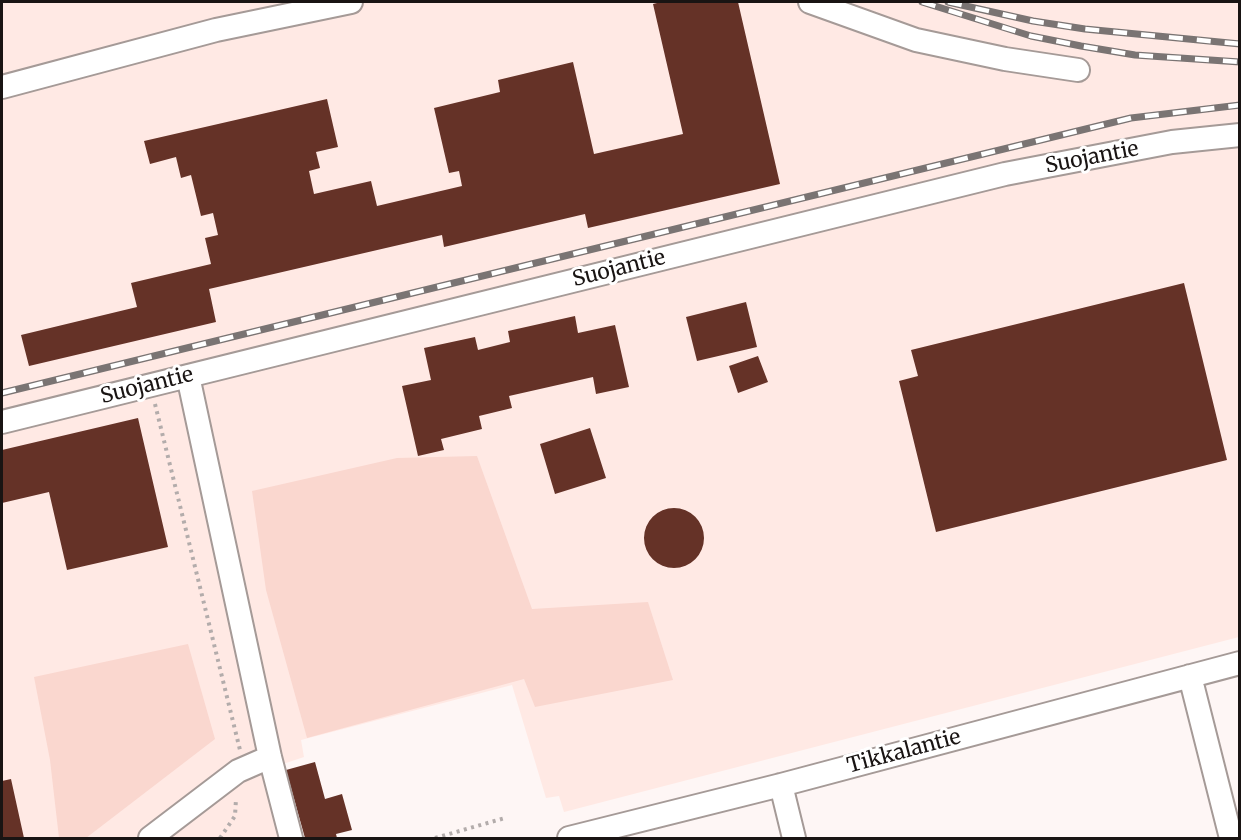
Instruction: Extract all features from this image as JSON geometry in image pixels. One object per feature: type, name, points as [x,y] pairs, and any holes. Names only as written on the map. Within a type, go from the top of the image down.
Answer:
[{"type":"street","points":[[2,87],[216,30],[351,2]]},
{"type":"street","points":[[810,2],[916,39],[1005,58],[1078,70]]},
{"type":"street","name":"Suojantie","points":[[2,422],[1005,174],[1172,142],[1239,135]]},
{"type":"street","points":[[188,376],[270,757],[291,838]]},
{"type":"street","name":"Tikkalantie","points":[[569,838],[781,785],[1239,663]]},
{"type":"street","points":[[1190,676],[1231,838]]},
{"type":"street","points":[[150,838],[238,771],[270,757]]},
{"type":"street","points":[[781,785],[794,838]]},
{"type":"path","points":[[150,385],[241,752],[235,816],[220,838]]},
{"type":"path","points":[[435,838],[505,818]]},
{"type":"shaded area","points":[[2,2],[1239,2],[1239,637],[564,812],[559,796],[546,798],[512,685],[301,740],[304,757],[280,765],[283,838],[2,838]]},
{"type":"shaded area","points":[[477,456],[532,609],[648,602],[673,680],[535,707],[524,679],[307,738],[266,590],[252,491],[397,458]]},
{"type":"shaded area","points":[[188,644],[215,739],[86,838],[59,838],[50,760],[34,677]]},
{"type":"building","points":[[661,2],[738,2],[780,184],[588,228],[585,214],[444,247],[442,235],[209,289],[216,322],[29,366],[21,335],[137,307],[131,283],[211,264],[205,238],[218,235],[213,213],[201,216],[191,175],[181,178],[176,157],[150,164],[144,141],[327,99],[338,147],[316,152],[320,168],[309,171],[314,194],[371,181],[377,206],[462,186],[459,171],[449,173],[434,108],[500,92],[498,80],[573,62],[594,154],[683,134],[653,4]]},
{"type":"building","points":[[1184,283],[1227,460],[936,532],[899,381],[918,376],[911,350]]},
{"type":"building","points":[[746,302],[757,347],[697,361],[686,317]]},
{"type":"building","points":[[575,316],[578,333],[615,325],[629,387],[596,394],[593,377],[509,396],[512,408],[479,416],[482,429],[441,439],[444,450],[418,456],[402,386],[431,380],[424,348],[475,337],[478,350],[510,342],[508,331]]},
{"type":"building","points":[[758,356],[768,382],[738,393],[729,366]]},
{"type":"building","points":[[138,418],[168,547],[67,570],[49,492],[2,503],[2,450]]},
{"type":"building","points":[[590,428],[606,478],[555,494],[540,444]]},
{"type":"building","points":[[668,508],[680,508],[691,513],[699,521],[704,538],[702,550],[691,563],[680,568],[668,568],[657,563],[649,555],[644,544],[644,532],[649,521],[657,513]]},
{"type":"building","points":[[315,762],[325,799],[342,794],[352,830],[336,834],[337,838],[305,838],[286,770]]},
{"type":"building","points":[[11,779],[24,838],[2,838],[2,781]]},
{"type":"railway","points":[[922,2],[1031,36],[1081,46],[1135,55],[1240,62]]},
{"type":"railway","points":[[948,2],[1033,21],[1085,29],[1240,44]]},
{"type":"railway","points":[[2,393],[1131,118],[1240,105]]}]
